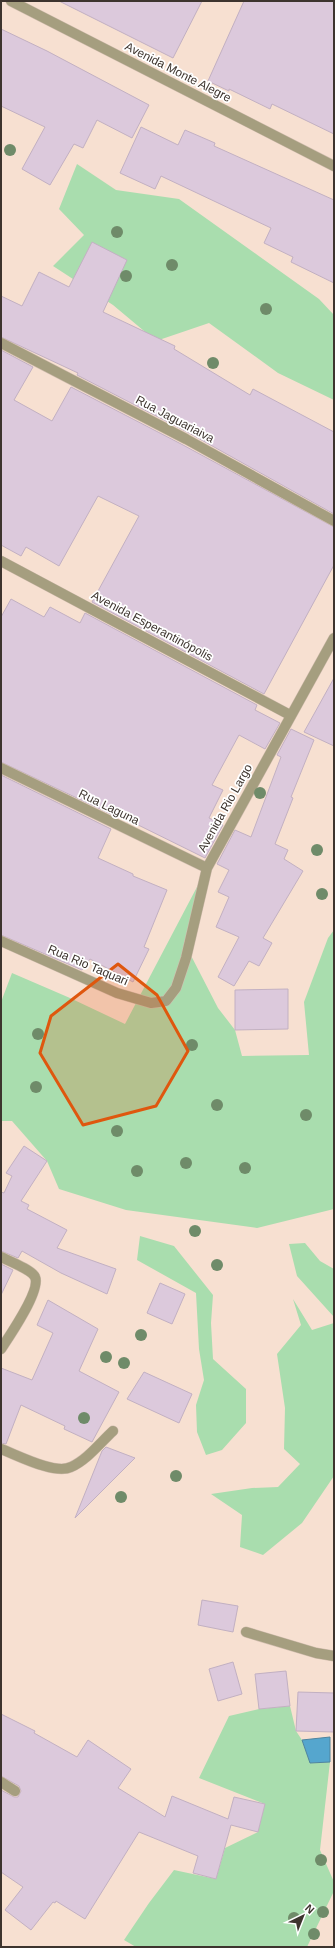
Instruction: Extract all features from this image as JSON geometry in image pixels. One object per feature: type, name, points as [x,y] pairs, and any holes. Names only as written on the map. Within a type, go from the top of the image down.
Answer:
[{"type":"street","name":"Avenida Monte Alegre","points":[[11,1],[334,166]]},
{"type":"street","name":"Rua Jaguariaiva","points":[[1,343],[186,439],[334,521]]},
{"type":"street","name":"Avenida Esperantinópolis","points":[[1,561],[290,715]]},
{"type":"street","name":"Avenida Rio Largo","points":[[166,1001],[175,991],[184,965],[206,868],[334,638]]},
{"type":"street","name":"Rua Laguna","points":[[1,768],[206,868]]},
{"type":"street","name":"Rua Rio Taquari","points":[[1,941],[124,996],[151,1004],[166,1001]]},
{"type":"street","points":[[1,1257],[29,1271],[35,1277],[35,1285],[31,1295],[1,1349]]},
{"type":"street","points":[[1,1449],[56,1469],[70,1468],[81,1461],[113,1431]]},
{"type":"street","points":[[246,1632],[316,1653],[334,1656]]},
{"type":"street","points":[[1,1782],[16,1791]]},
{"type":"highlighted area","points":[[118,964],[157,995],[188,1051],[156,1106],[83,1125],[40,1053],[51,1016]]},
{"type":"green space","points":[[77,164],[116,190],[179,199],[319,299],[334,315],[334,400],[278,373],[209,323],[156,341],[113,305],[53,266],[84,235],[59,209]]},
{"type":"green space","points":[[208,866],[199,920],[184,942],[218,1008],[235,1030],[242,1056],[309,1055],[304,1002],[328,938],[334,930],[334,1209],[257,1228],[126,1210],[59,1189],[47,1161],[12,1121],[1,1121],[1,1002],[12,973],[125,1024]]},
{"type":"green space","points":[[140,1236],[174,1246],[213,1295],[211,1323],[213,1359],[246,1389],[246,1423],[222,1450],[206,1455],[197,1432],[196,1405],[204,1380],[199,1349],[196,1293],[137,1260]]},
{"type":"green space","points":[[305,1243],[320,1261],[334,1269],[334,1317],[297,1276],[289,1244]]},
{"type":"green space","points":[[293,1299],[312,1330],[334,1323],[334,1476],[302,1523],[263,1555],[240,1547],[242,1515],[211,1494],[252,1488],[278,1487],[300,1464],[284,1449],[285,1408],[277,1354],[301,1325]]},
{"type":"green space","points":[[290,1706],[296,1731],[302,1740],[310,1763],[330,1762],[320,1850],[334,1882],[334,1891],[307,1947],[136,1947],[124,1940],[174,1870],[216,1879],[225,1848],[258,1832],[265,1804],[199,1778],[229,1716],[259,1709]]},
{"type":"water","points":[[330,1737],[330,1762],[310,1763],[302,1740]]},
{"type":"building","points":[[59,1],[202,1],[173,58]]},
{"type":"building","points":[[244,1],[334,1],[334,134],[272,104],[270,109],[229,89],[229,91],[208,81]]},
{"type":"building","points":[[1,29],[47,51],[149,105],[132,138],[97,120],[83,148],[74,144],[50,185],[22,169],[45,127],[1,106]]},
{"type":"building","points":[[141,127],[178,145],[185,130],[215,143],[214,146],[334,200],[334,283],[291,262],[293,257],[264,243],[271,228],[161,176],[155,189],[120,173]]},
{"type":"building","points":[[92,242],[127,260],[103,312],[175,346],[174,349],[250,395],[253,389],[334,432],[334,514],[189,433],[77,375],[78,373],[1,337],[1,296],[22,306],[39,272],[69,287]]},
{"type":"building","points":[[1,350],[33,367],[14,400],[52,421],[71,387],[183,445],[334,527],[334,565],[264,694],[92,602],[139,516],[98,496],[59,566],[26,547],[21,556],[1,545]]},
{"type":"building","points":[[11,599],[44,617],[50,607],[80,623],[85,613],[257,705],[255,710],[280,723],[265,749],[239,735],[212,785],[223,790],[209,818],[223,825],[205,858],[118,815],[117,817],[1,762],[1,617]]},
{"type":"building","points":[[334,678],[334,746],[304,732]]},
{"type":"building","points":[[291,729],[314,740],[291,797],[293,798],[275,844],[288,850],[284,859],[303,871],[263,938],[272,943],[259,966],[249,961],[234,986],[218,977],[239,937],[216,927],[229,897],[218,892],[229,870],[217,864],[235,830],[251,837],[281,757],[277,755]]},
{"type":"building","points":[[1,775],[111,829],[98,858],[133,874],[133,876],[167,890],[144,947],[149,949],[133,982],[90,959],[82,970],[1,935]]},
{"type":"building","points":[[288,989],[288,1029],[235,1030],[235,990]]},
{"type":"building","points":[[24,1146],[47,1161],[21,1201],[29,1205],[27,1209],[67,1230],[57,1248],[116,1269],[107,1294],[61,1273],[22,1251],[18,1258],[1,1251],[1,1192],[4,1193],[12,1176],[6,1173]]},
{"type":"building","points":[[1,1264],[13,1270],[1,1295]]},
{"type":"building","points":[[160,1283],[185,1294],[172,1324],[147,1313]]},
{"type":"building","points":[[48,1300],[98,1329],[79,1371],[119,1392],[92,1442],[64,1429],[65,1426],[21,1405],[6,1444],[1,1443],[1,1368],[32,1380],[53,1333],[37,1325]]},
{"type":"building","points":[[144,1372],[192,1394],[179,1423],[127,1399]]},
{"type":"building","points":[[106,1447],[135,1458],[75,1518],[102,1451]]},
{"type":"building","points":[[202,1600],[238,1606],[233,1632],[198,1625]]},
{"type":"building","points":[[233,1662],[242,1694],[218,1701],[209,1669]]},
{"type":"building","points":[[286,1671],[290,1706],[259,1709],[255,1674]]},
{"type":"building","points":[[298,1692],[334,1693],[334,1732],[296,1731]]},
{"type":"building","points":[[1,1714],[35,1731],[34,1733],[77,1757],[88,1740],[131,1769],[118,1788],[165,1817],[172,1796],[228,1819],[234,1797],[265,1804],[258,1832],[231,1825],[216,1879],[193,1873],[198,1856],[139,1832],[85,1919],[56,1901],[55,1903],[53,1902],[31,1930],[5,1910],[23,1887],[1,1872],[1,1790],[14,1797],[18,1797],[21,1791],[19,1786],[1,1776]]}]
